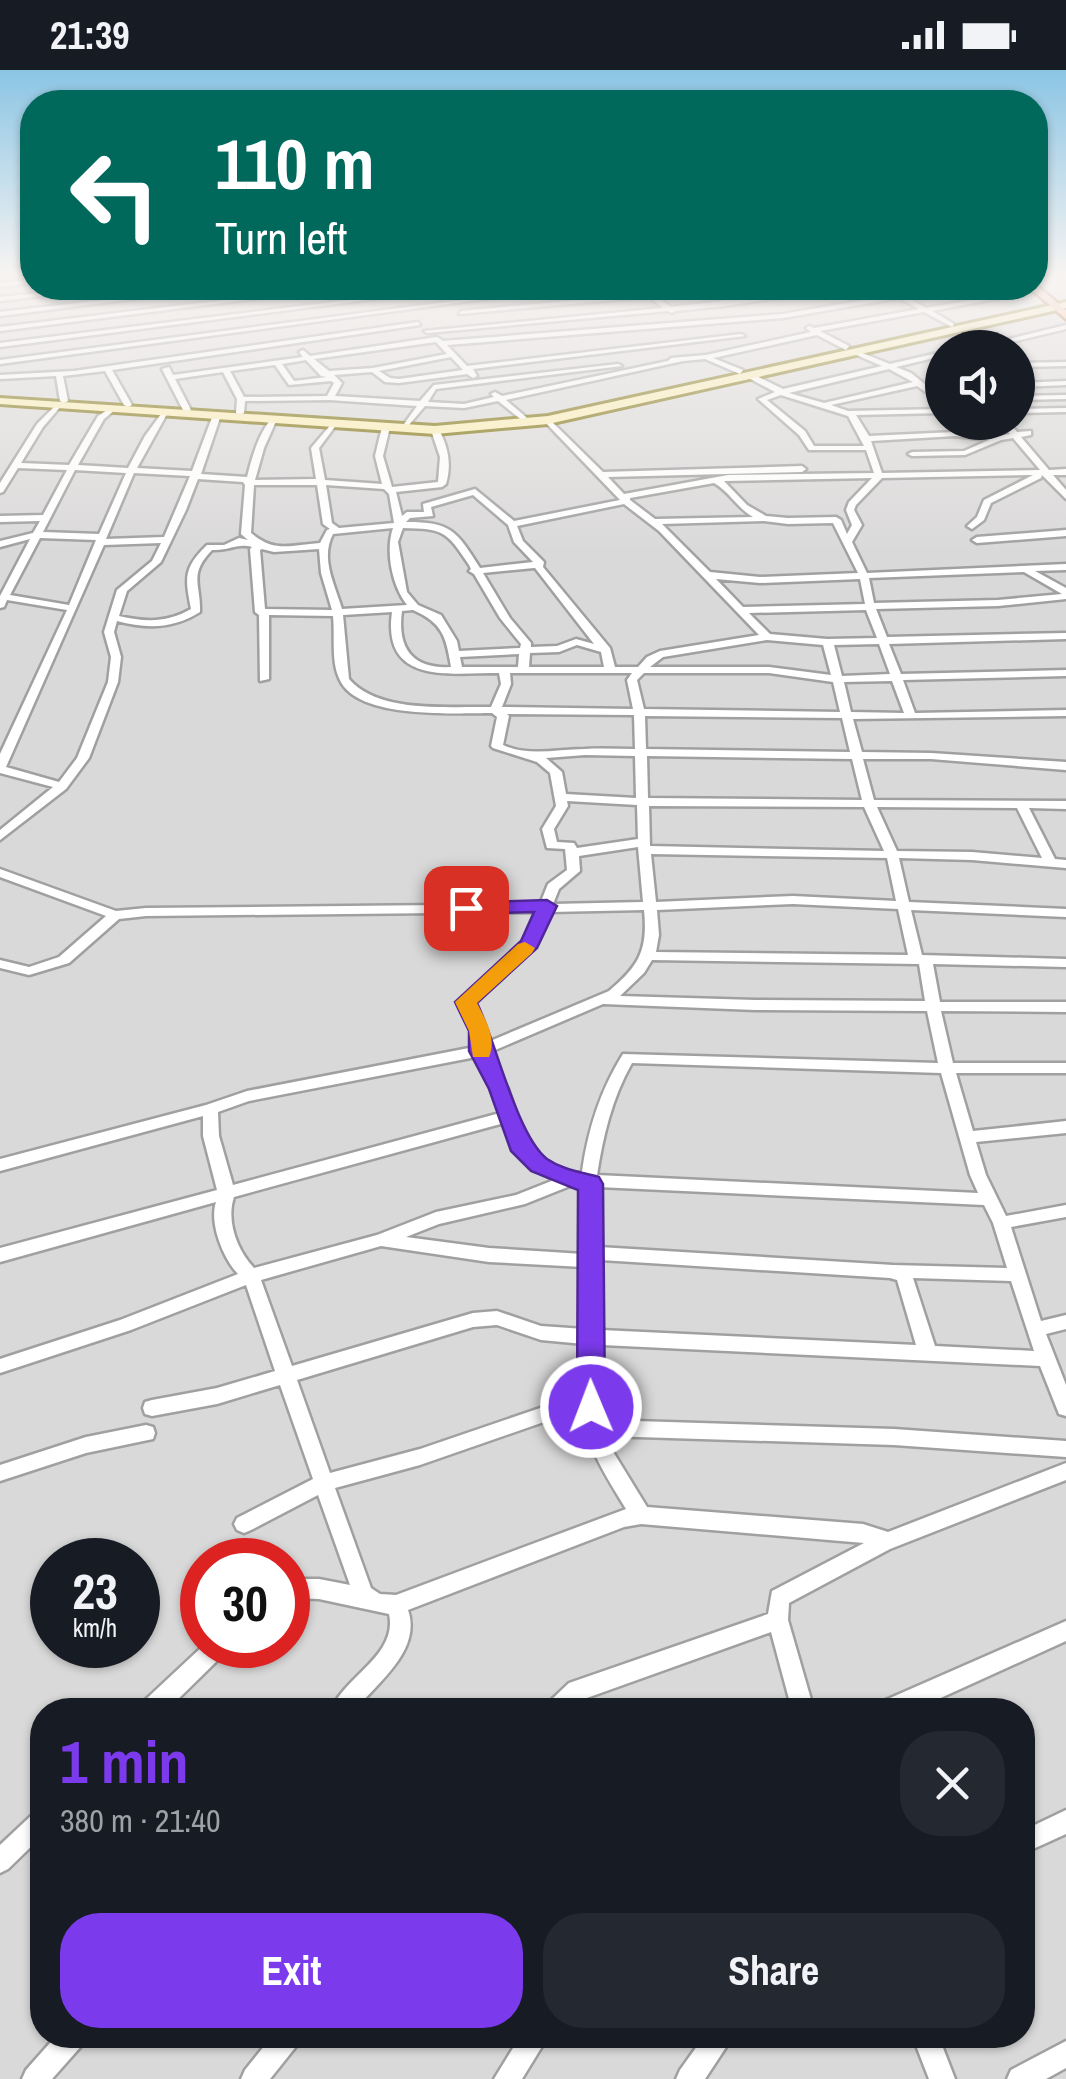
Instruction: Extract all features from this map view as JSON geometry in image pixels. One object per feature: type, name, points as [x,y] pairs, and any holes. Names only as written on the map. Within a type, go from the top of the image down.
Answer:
[{"type":"main road","points":[[61,403],[435,430],[548,420],[774,367]]},
{"type":"main road","points":[[0,399],[408,424],[523,419],[743,374]]},
{"type":"street","points":[[0,377],[115,367]]},
{"type":"street","points":[[164,367],[187,410]]},
{"type":"street","points":[[171,377],[246,367]]},
{"type":"street","points":[[280,367],[292,383],[390,367]]},
{"type":"street","points":[[317,367],[338,383],[330,398]]},
{"type":"street","points":[[464,367],[523,419]]},
{"type":"street","points":[[469,372],[470,367]]},
{"type":"street","points":[[408,424],[434,387],[617,367]]},
{"type":"street","points":[[241,398],[330,398],[464,406],[654,367]]},
{"type":"street","points":[[728,367],[782,392],[848,412],[925,411]]},
{"type":"street","points":[[885,367],[762,398],[812,448],[925,437]]},
{"type":"street","points":[[894,367],[925,390]]},
{"type":"street","points":[[107,368],[128,405]]},
{"type":"street","points":[[604,368],[618,375]]},
{"type":"street","points":[[226,370],[241,398],[240,413]]},
{"type":"street","points":[[373,370],[388,380],[399,381],[469,372]]},
{"type":"street","points":[[0,490],[40,426],[61,403],[58,374]]},
{"type":"street","points":[[1035,384],[1066,383]]},
{"type":"street","points":[[827,404],[916,384]]},
{"type":"street","points":[[1035,398],[1066,397]]},
{"type":"street","points":[[72,608],[2,601],[73,466],[102,418],[112,409]]},
{"type":"street","points":[[1035,410],[1066,410]]},
{"type":"street","points":[[62,786],[0,769],[99,539],[164,412]]},
{"type":"street","points":[[848,412],[867,444],[879,476]]},
{"type":"street","points":[[3,831],[62,786],[82,758],[108,698],[116,657],[109,632],[122,590],[150,569],[167,540],[197,475],[217,416]]},
{"type":"street","points":[[261,546],[246,534],[247,482],[259,445],[273,420]]},
{"type":"street","points":[[548,420],[767,637]]},
{"type":"street","points":[[333,424],[315,448],[328,524],[335,529],[399,525],[443,528],[526,643],[523,669]]},
{"type":"street","points":[[386,427],[379,456],[399,525]]},
{"type":"street","points":[[0,472],[73,466],[247,482],[321,482],[388,489],[442,484],[446,477],[443,450],[435,430]]},
{"type":"street","points":[[931,476],[911,452],[965,453],[994,440]]},
{"type":"street","points":[[1017,440],[1066,496]]},
{"type":"street","points":[[602,475],[802,469]]},
{"type":"street","points":[[972,526],[981,518],[987,502],[1046,472]]},
{"type":"street","points":[[626,500],[626,496],[717,480],[1066,472]]},
{"type":"street","points":[[848,544],[858,524],[850,510],[852,504],[879,476]]},
{"type":"street","points":[[717,480],[761,519]]},
{"type":"street","points":[[414,607],[402,592],[393,542],[407,515],[430,514],[426,506],[473,492],[512,524],[513,534],[541,564]]},
{"type":"street","points":[[512,524],[626,500]]},
{"type":"street","points":[[0,519],[44,518]]},
{"type":"street","points":[[650,522],[836,520],[864,576],[870,606],[911,716]]},
{"type":"street","points":[[335,529],[323,546],[338,612],[344,678],[358,694],[411,708],[911,716],[1066,713]]},
{"type":"street","points":[[978,540],[1066,533]]},
{"type":"street","points":[[0,544],[34,535],[167,540]]},
{"type":"street","points":[[113,617],[143,626],[180,622],[196,610],[190,575],[210,548],[225,548],[238,541],[274,550],[323,546]]},
{"type":"street","points":[[261,546],[255,550],[260,612],[414,607],[437,617],[452,641],[457,670]]},
{"type":"street","points":[[474,571],[541,564]]},
{"type":"street","points":[[541,564],[538,566],[603,648],[610,670]]},
{"type":"street","points":[[703,575],[760,580],[1066,567]]},
{"type":"street","points":[[1028,571],[1066,594]]},
{"type":"street","points":[[741,610],[998,603],[1066,594]]},
{"type":"street","points":[[398,608],[394,633],[416,667],[429,672],[769,670],[837,679],[1066,673]]},
{"type":"street","points":[[264,614],[264,679]]},
{"type":"street","points":[[0,1165],[247,1096],[481,1050],[594,999],[614,994],[649,956],[655,924],[645,846],[639,710],[632,680],[660,654],[767,637],[827,642],[1066,636]]},
{"type":"street","points":[[453,654],[559,649],[576,642],[603,648]]},
{"type":"street","points":[[827,642],[850,734],[860,756],[869,804],[892,854],[935,1007],[940,1042],[951,1068],[987,1199],[1001,1223],[1035,1330],[1066,1408]]},
{"type":"street","points":[[496,710],[506,684],[504,670]]},
{"type":"street","points":[[496,710],[503,716],[498,746],[505,752],[931,756],[1062,766],[1066,778]]},
{"type":"street","points":[[534,754],[556,772],[562,806],[548,830],[551,845],[570,846],[574,871],[553,887],[530,944],[466,1002],[480,1031],[481,1050],[500,1089],[519,1145],[539,1165],[569,1180],[590,1184],[987,1199]]},
{"type":"street","points":[[561,797],[644,802],[1066,805]]},
{"type":"street","points":[[1022,806],[1050,861],[1055,866],[1066,864]]},
{"type":"street","points":[[572,853],[645,846],[1050,861]]},
{"type":"street","points":[[0,873],[115,914],[627,908],[793,900],[1066,913]]},
{"type":"street","points":[[0,964],[29,972],[64,960],[115,914]]},
{"type":"street","points":[[649,956],[1066,963]]},
{"type":"street","points":[[594,999],[1066,1007]]},
{"type":"street","points":[[0,1366],[197,1300],[251,1276],[380,1240],[436,1218],[519,1200],[569,1180],[588,1177],[596,1130],[608,1104],[609,1086],[628,1058],[1066,1068]]},
{"type":"street","points":[[210,1109],[211,1136],[228,1196],[221,1212],[234,1258],[251,1276],[363,1594],[369,1599]]},
{"type":"street","points":[[0,1255],[228,1196],[509,1116]]},
{"type":"street","points":[[968,1137],[1066,1127]]},
{"type":"street","points":[[590,1184],[590,1398],[594,1428],[604,1454],[641,1515]]},
{"type":"street","points":[[1001,1223],[1066,1211]]},
{"type":"street","points":[[380,1240],[489,1255],[1018,1275]]},
{"type":"street","points":[[890,1270],[904,1276],[928,1354]]},
{"type":"street","points":[[152,1408],[217,1396],[472,1320],[497,1318],[541,1333],[591,1337],[1048,1358]]},
{"type":"street","points":[[1035,1330],[1066,1322]]},
{"type":"street","points":[[244,1524],[323,1483],[420,1456],[590,1398]]},
{"type":"street","points":[[594,1428],[884,1436],[1066,1450]]},
{"type":"street","points":[[0,1474],[86,1445],[146,1433]]},
{"type":"street","points":[[800,1698],[778,1620],[780,1598],[883,1543],[1066,1471]]},
{"type":"street","points":[[310,1589],[396,1605],[624,1518],[641,1515],[864,1533],[885,1540],[883,1543]]},
{"type":"street","points":[[349,1698],[391,1656],[400,1632],[396,1605]]},
{"type":"street","points":[[569,1698],[576,1691],[778,1620]]},
{"type":"street","points":[[915,1698],[1066,1631]]},
{"type":"street","points":[[164,1698],[195,1668]]},
{"type":"street","points":[[1035,1837],[1066,1822]]},
{"type":"street","points":[[0,1861],[30,1832]]},
{"type":"street","points":[[35,2079],[62,2048]]},
{"type":"street","points":[[254,2079],[279,2048]]},
{"type":"street","points":[[507,2079],[527,2048]]},
{"type":"street","points":[[689,2079],[712,2048]]},
{"type":"street","points":[[930,2048],[942,2079]]},
{"type":"street","points":[[1020,2079],[1066,2054]]},
{"type":"shaded area","points":[[0,367],[925,367],[925,440],[1035,440],[1035,367],[1066,367],[1066,2079],[0,2079]]},
{"type":"slow traffic","points":[[481,1052],[480,1031],[466,1002],[525,948]]},
{"type":"route","points":[[466,908],[547,906],[530,944],[466,1002],[480,1031],[480,1051],[500,1089],[519,1145],[539,1165],[569,1180],[590,1184],[591,1407]]}]
